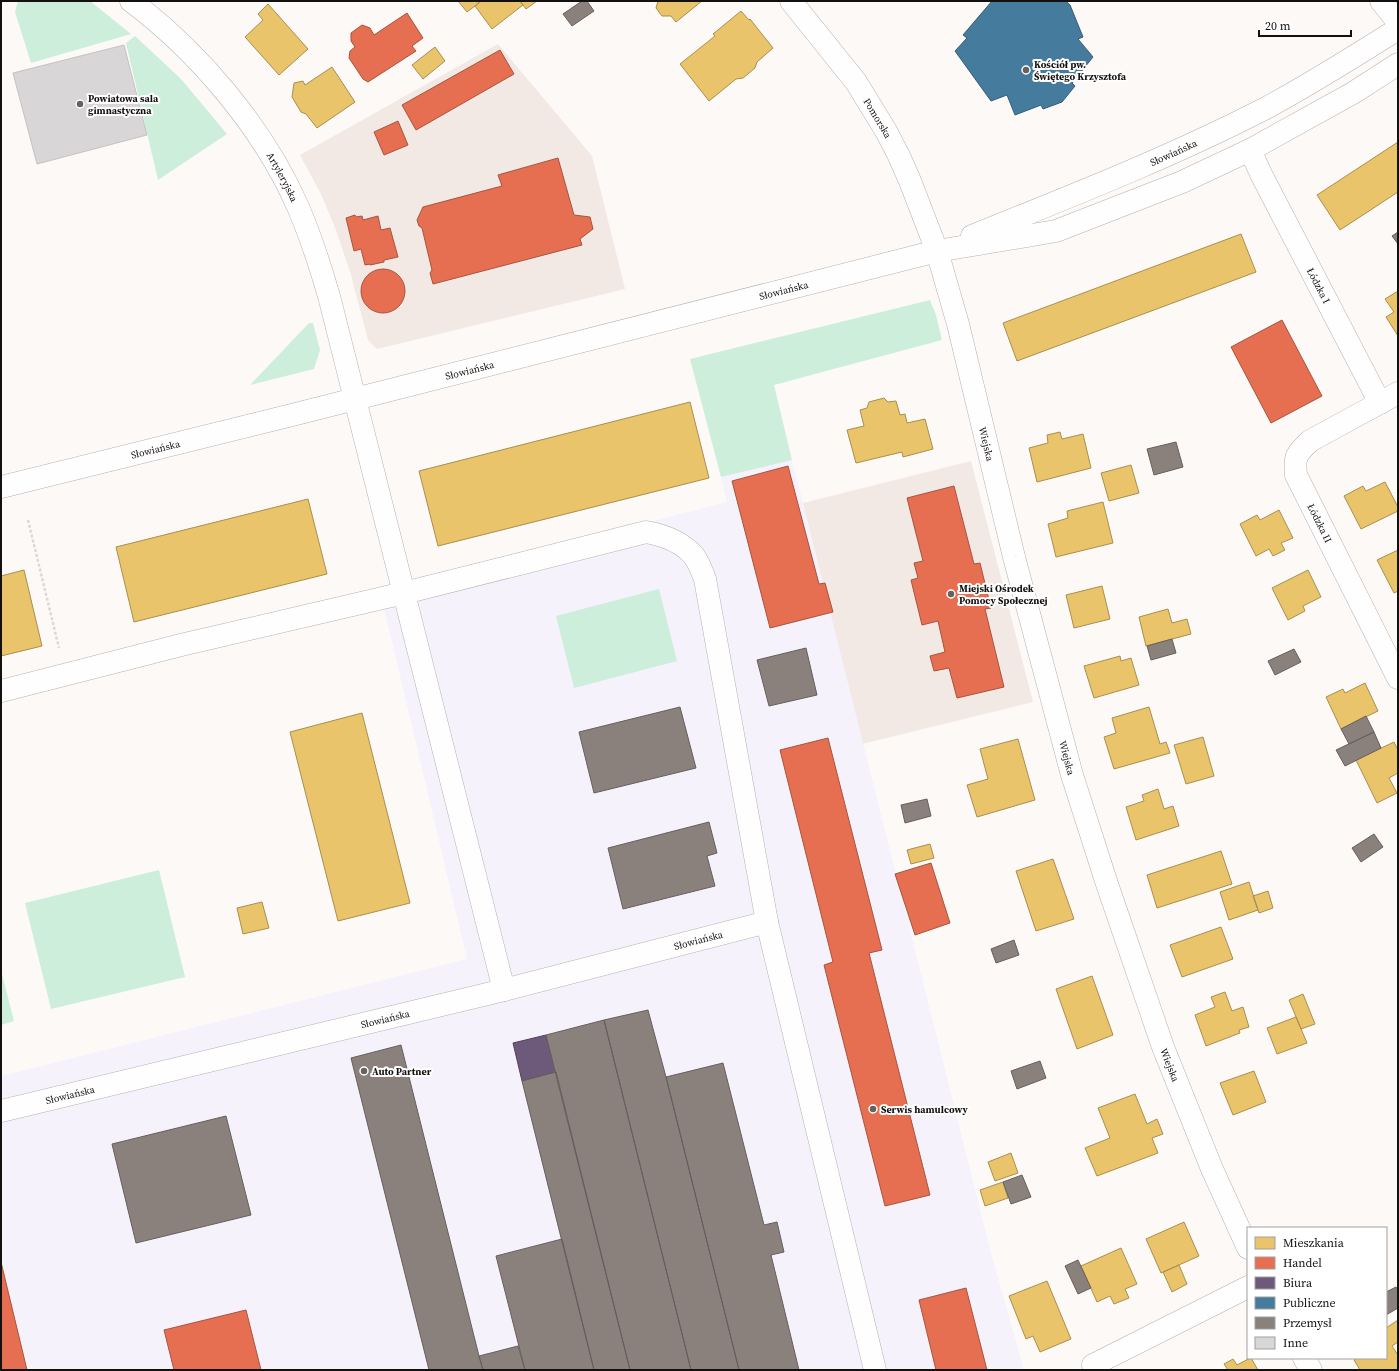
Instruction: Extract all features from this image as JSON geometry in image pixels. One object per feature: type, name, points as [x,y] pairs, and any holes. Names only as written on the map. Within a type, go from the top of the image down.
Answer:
[{"type":"street","name":"Artyleryjska","points":[[131,1],[181,43],[233,100],[255,131],[280,171],[298,206],[314,247],[330,300],[504,990]]},
{"type":"street","name":"Pomorska","points":[[791,1],[856,82],[886,131],[907,174],[937,251]]},
{"type":"street","points":[[1381,1],[1398,22]]},
{"type":"street","name":"Słowiańska","points":[[937,251],[1167,155],[1228,127],[1267,107],[1332,70],[1398,28]]},
{"type":"street","name":"Słowiańska","points":[[1,487],[937,251],[1056,231],[1182,182],[1250,150],[1353,93],[1398,64]]},
{"type":"street","name":"Łódzka I","points":[[1250,150],[1262,176],[1389,398]]},
{"type":"street","name":"Wiejska","points":[[937,251],[958,324],[1014,557],[1072,775],[1107,884],[1163,1047],[1212,1169],[1247,1246]]},
{"type":"street","name":"Łódzka II","points":[[1389,398],[1310,441],[1300,450],[1295,462],[1296,475],[1398,678]]},
{"type":"street","points":[[1,691],[181,645],[404,593],[646,532],[663,535],[679,544],[693,555],[705,579],[767,922],[874,1370]]},
{"type":"street","name":"Słowiańska","points":[[1,1111],[504,990],[767,922]]},
{"type":"street","points":[[1093,1365],[1247,1288]]},
{"type":"street","points":[[1305,1359],[1311,1370]]},
{"type":"path","points":[[28,520],[60,652]]},
{"type":"shaded area","points":[[498,44],[592,156],[625,289],[377,349],[368,340],[351,275],[336,230],[321,194],[300,155]]},
{"type":"shaded area","points":[[792,460],[991,1253],[1024,1370],[1,1370],[1,1076],[467,959],[380,591],[727,502],[721,477]]},
{"type":"shaded area","points":[[971,461],[1033,702],[862,744],[803,503]]},
{"type":"green space","points":[[18,1],[90,1],[131,34],[31,63],[15,12]]},
{"type":"green space","points":[[135,36],[181,79],[227,134],[158,180],[126,43]]},
{"type":"green space","points":[[930,300],[936,315],[942,340],[774,385],[792,460],[721,477],[690,359]]},
{"type":"green space","points":[[309,323],[313,323],[320,350],[314,369],[250,385]]},
{"type":"green space","points":[[659,589],[677,661],[574,688],[556,616]]},
{"type":"green space","points":[[159,870],[185,977],[51,1009],[25,903]]},
{"type":"green space","points":[[1,970],[14,1021],[1,1025]]},
{"type":"building: Mieszkania","points":[[458,1],[478,1],[479,3],[467,12]]},
{"type":"building: Mieszkania","points":[[481,1],[520,1],[523,5],[492,29],[475,6]]},
{"type":"building: Mieszkania","points":[[520,1],[537,1],[526,9]]},
{"type":"building: Mieszkania","points":[[658,1],[702,1],[676,22],[671,16],[662,16],[656,8]]},
{"type":"building: Mieszkania","points":[[268,4],[308,49],[279,75],[245,37],[263,20],[258,14]]},
{"type":"building: Mieszkania","points":[[741,11],[749,20],[750,19],[773,48],[757,62],[755,68],[743,78],[736,79],[709,101],[680,64],[715,36],[713,34]]},
{"type":"building: Mieszkania","points":[[435,47],[445,61],[423,79],[412,65]]},
{"type":"building: Mieszkania","points":[[332,67],[355,102],[317,128],[306,114],[301,112],[292,97],[294,83],[303,81],[305,85]]},
{"type":"building: Mieszkania","points":[[1398,142],[1398,192],[1340,230],[1317,195]]},
{"type":"building: Mieszkania","points":[[1241,234],[1256,272],[1017,361],[1003,323]]},
{"type":"building: Mieszkania","points":[[1398,291],[1398,336],[1386,317],[1394,312],[1385,299]]},
{"type":"building: Mieszkania","points":[[884,398],[888,402],[896,401],[900,415],[905,414],[907,423],[925,419],[933,449],[903,457],[902,452],[856,463],[847,430],[864,426],[860,410],[867,408],[869,402]]},
{"type":"building: Mieszkania","points":[[690,402],[709,478],[438,546],[419,471]]},
{"type":"building: Mieszkania","points":[[1060,432],[1062,439],[1083,434],[1091,468],[1037,482],[1029,448],[1048,443],[1047,435]]},
{"type":"building: Mieszkania","points":[[1131,465],[1139,493],[1109,501],[1101,473]]},
{"type":"building: Mieszkania","points":[[1385,482],[1398,507],[1398,511],[1361,529],[1344,496],[1363,486],[1366,491]]},
{"type":"building: Mieszkania","points":[[308,499],[327,574],[134,622],[116,547]]},
{"type":"building: Mieszkania","points":[[1103,502],[1113,543],[1056,557],[1048,524],[1068,518],[1067,511]]},
{"type":"building: Mieszkania","points":[[1279,510],[1293,538],[1281,543],[1285,550],[1273,556],[1269,549],[1256,556],[1240,524],[1257,515],[1260,520]]},
{"type":"building: Mieszkania","points":[[1398,550],[1398,591],[1394,593],[1377,560]]},
{"type":"building: Mieszkania","points":[[24,570],[42,646],[1,656],[1,576]]},
{"type":"building: Mieszkania","points":[[1308,570],[1321,597],[1303,606],[1305,611],[1288,620],[1272,588]]},
{"type":"building: Mieszkania","points":[[1102,586],[1110,619],[1074,628],[1066,595]]},
{"type":"building: Mieszkania","points":[[1168,609],[1172,623],[1187,619],[1191,634],[1146,646],[1139,617]]},
{"type":"building: Mieszkania","points":[[1120,656],[1121,661],[1131,658],[1139,685],[1094,698],[1084,666]]},
{"type":"building: Mieszkania","points":[[1365,683],[1378,711],[1341,729],[1326,697],[1343,689],[1345,693]]},
{"type":"building: Mieszkania","points":[[1149,707],[1160,744],[1166,742],[1170,753],[1114,769],[1104,737],[1116,733],[1112,718]]},
{"type":"building: Mieszkania","points":[[362,713],[410,903],[338,921],[290,732]]},
{"type":"building: Mieszkania","points":[[1203,737],[1214,776],[1186,784],[1174,745]]},
{"type":"building: Mieszkania","points":[[1018,739],[1035,800],[977,817],[967,785],[988,779],[980,749]]},
{"type":"building: Mieszkania","points":[[1394,742],[1398,750],[1398,773],[1389,778],[1397,793],[1377,803],[1356,760]]},
{"type":"building: Mieszkania","points":[[1158,789],[1164,809],[1173,806],[1179,826],[1136,840],[1126,807],[1144,801],[1142,795]]},
{"type":"building: Mieszkania","points":[[930,844],[934,858],[911,864],[907,850]]},
{"type":"building: Mieszkania","points":[[1221,851],[1232,884],[1157,908],[1147,875]]},
{"type":"building: Mieszkania","points":[[1053,859],[1074,919],[1036,931],[1016,871]]},
{"type":"building: Mieszkania","points":[[1249,882],[1258,910],[1229,920],[1220,892]]},
{"type":"building: Mieszkania","points":[[1268,891],[1273,908],[1259,913],[1253,896]]},
{"type":"building: Mieszkania","points":[[262,902],[269,928],[243,934],[237,908]]},
{"type":"building: Mieszkania","points":[[1221,927],[1233,959],[1182,977],[1170,945]]},
{"type":"building: Mieszkania","points":[[1092,976],[1113,1035],[1077,1049],[1056,989]]},
{"type":"building: Mieszkania","points":[[1225,992],[1232,1011],[1243,1007],[1249,1027],[1239,1030],[1240,1033],[1206,1046],[1195,1015],[1215,1007],[1211,997]]},
{"type":"building: Mieszkania","points":[[1303,994],[1315,1024],[1301,1029],[1289,1000]]},
{"type":"building: Mieszkania","points":[[1296,1017],[1307,1043],[1277,1054],[1267,1028]]},
{"type":"building: Mieszkania","points":[[1254,1071],[1266,1102],[1233,1115],[1220,1083]]},
{"type":"building: Mieszkania","points":[[1135,1094],[1147,1124],[1157,1119],[1163,1134],[1152,1138],[1158,1153],[1097,1176],[1085,1148],[1110,1138],[1098,1108]]},
{"type":"building: Mieszkania","points":[[1011,1153],[1018,1173],[995,1181],[988,1162]]},
{"type":"building: Mieszkania","points":[[1003,1182],[1008,1198],[985,1206],[980,1190]]},
{"type":"building: Mieszkania","points":[[1184,1222],[1199,1256],[1161,1273],[1146,1239]]},
{"type":"building: Mieszkania","points":[[1121,1248],[1137,1284],[1125,1289],[1129,1298],[1114,1304],[1110,1296],[1097,1302],[1081,1266]]},
{"type":"building: Mieszkania","points":[[1179,1265],[1187,1284],[1172,1292],[1163,1272]]},
{"type":"building: Mieszkania","points":[[1047,1281],[1071,1339],[1040,1352],[1033,1336],[1026,1339],[1009,1296]]},
{"type":"building: Mieszkania","points":[[1398,1320],[1398,1342],[1392,1346],[1398,1355],[1398,1370],[1360,1370],[1354,1360],[1356,1359],[1387,1359],[1387,1327]]},
{"type":"building: Mieszkania","points":[[1233,1359],[1237,1365],[1248,1359],[1252,1359],[1258,1370],[1228,1370],[1224,1364]]},
{"type":"building: Handel","points":[[407,13],[423,38],[412,46],[416,51],[368,82],[363,79],[349,58],[350,51],[355,47],[351,41],[351,33],[362,25],[370,28],[374,35]]},
{"type":"building: Handel","points":[[500,50],[514,74],[416,130],[402,105]]},
{"type":"building: Handel","points":[[398,121],[408,145],[384,155],[374,132]]},
{"type":"building: Handel","points":[[558,158],[574,215],[590,217],[593,229],[580,239],[582,245],[433,284],[430,273],[432,270],[422,228],[419,226],[417,220],[423,207],[502,186],[498,175]]},
{"type":"building: Handel","points":[[355,215],[356,217],[362,216],[363,220],[378,216],[381,230],[390,228],[398,257],[384,260],[384,262],[365,265],[361,249],[354,251],[346,218]]},
{"type":"building: Handel","points":[[379,269],[387,269],[399,275],[405,287],[405,295],[399,307],[387,313],[379,313],[367,307],[361,295],[361,287],[367,275]]},
{"type":"building: Handel","points":[[1282,320],[1322,396],[1271,423],[1231,347]]},
{"type":"building: Handel","points":[[788,466],[819,584],[825,583],[833,612],[770,628],[732,481]]},
{"type":"building: Handel","name":"Miejski Ośrodek Pomocy Społecznej","points":[[954,486],[974,564],[980,563],[991,608],[985,609],[1004,687],[957,698],[949,668],[934,671],[930,656],[945,652],[938,621],[922,625],[911,580],[918,578],[914,563],[923,561],[907,498]]},
{"type":"building: Handel","points":[[828,738],[882,950],[869,953],[930,1195],[885,1206],[824,965],[833,962],[780,750]]},
{"type":"building: Handel","points":[[931,863],[950,923],[915,935],[895,874]]},
{"type":"building: Handel","points":[[1,1262],[27,1370],[1,1370]]},
{"type":"building: Handel","points":[[966,1288],[987,1370],[936,1370],[919,1300]]},
{"type":"building: Handel","points":[[246,1310],[261,1370],[174,1370],[164,1330]]},
{"type":"building: Biura","points":[[546,1035],[556,1072],[522,1081],[513,1043]]},
{"type":"building: Publiczne","name":"Kościół pw. Świętego Krzysztofa","points":[[992,1],[1066,1],[1070,5],[1083,37],[1078,39],[1093,57],[1072,83],[1075,86],[1062,102],[1043,109],[1041,105],[1015,115],[1007,95],[991,101],[955,51],[967,38],[963,35]]},
{"type":"building: Przemysł","points":[[582,1],[587,1],[594,11],[572,26],[563,14]]},
{"type":"building: Przemysł","points":[[1398,232],[1398,244],[1392,236]]},
{"type":"building: Przemysł","points":[[1176,442],[1183,467],[1154,475],[1147,449]]},
{"type":"building: Przemysł","points":[[1172,639],[1176,653],[1151,660],[1147,646]]},
{"type":"building: Przemysł","points":[[806,648],[817,695],[769,706],[757,660]]},
{"type":"building: Przemysł","points":[[1294,649],[1301,662],[1275,675],[1268,661]]},
{"type":"building: Przemysł","points":[[680,707],[696,768],[594,793],[579,732]]},
{"type":"building: Przemysł","points":[[1366,716],[1374,732],[1349,744],[1341,729]]},
{"type":"building: Przemysł","points":[[1374,732],[1381,748],[1345,766],[1336,750]]},
{"type":"building: Przemysł","points":[[927,799],[931,816],[905,823],[901,805]]},
{"type":"building: Przemysł","points":[[709,822],[717,853],[707,856],[715,886],[623,909],[608,848]]},
{"type":"building: Przemysł","points":[[1374,834],[1383,847],[1361,862],[1352,848]]},
{"type":"building: Przemysł","points":[[1014,940],[1019,955],[996,963],[991,949]]},
{"type":"building: Przemysł","points":[[648,1010],[739,1370],[691,1370],[604,1020]]},
{"type":"building: Przemysł","points":[[604,1020],[691,1370],[630,1370],[546,1035]]},
{"type":"building: Przemysł","points":[[401,1045],[483,1370],[429,1370],[351,1058]]},
{"type":"building: Przemysł","points":[[1040,1061],[1046,1078],[1017,1089],[1011,1071]]},
{"type":"building: Przemysł","points":[[723,1063],[764,1225],[777,1222],[784,1252],[771,1255],[799,1370],[739,1370],[666,1077]]},
{"type":"building: Przemysł","points":[[556,1072],[630,1370],[594,1370],[522,1081]]},
{"type":"building: Przemysł","points":[[226,1116],[251,1215],[136,1243],[112,1144]]},
{"type":"building: Przemysł","points":[[1022,1175],[1031,1197],[1011,1204],[1003,1182]]},
{"type":"building: Przemysł","points":[[562,1239],[594,1370],[525,1370],[496,1256]]},
{"type":"building: Przemysł","points":[[1078,1260],[1091,1288],[1078,1294],[1065,1266]]},
{"type":"building: Przemysł","points":[[1396,1287],[1398,1290],[1398,1308],[1387,1314],[1387,1292]]},
{"type":"building: Przemysł","points":[[518,1346],[525,1370],[483,1370],[479,1356]]},
{"type":"building: Inne","name":"Powiatowa sala gimnastyczna","points":[[124,45],[147,135],[37,164],[13,73]]},
{"type":"place","name":"Kościół pw. Świętego Krzysztofa","points":[[1026,70]]},
{"type":"place","name":"Powiatowa sala gimnastyczna","points":[[80,104]]},
{"type":"place","name":"Miejski Ośrodek Pomocy Społecznej","points":[[951,594]]},
{"type":"place","name":"Auto Partner","points":[[364,1071]]},
{"type":"place","name":"Serwis hamulcowy","points":[[873,1109]]}]
